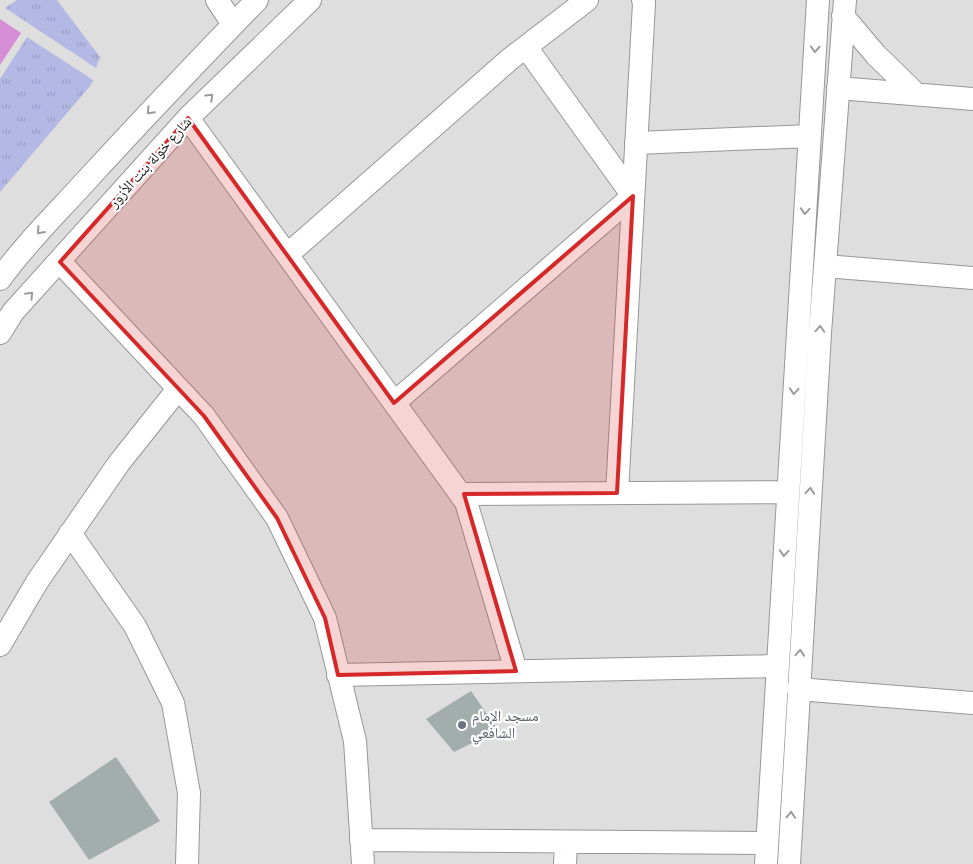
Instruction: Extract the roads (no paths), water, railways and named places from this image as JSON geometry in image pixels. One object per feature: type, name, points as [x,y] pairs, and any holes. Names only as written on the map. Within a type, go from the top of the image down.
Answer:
[{"type":"street","points":[[217,0],[233,24]]},
{"type":"street","points":[[0,279],[14,260],[160,100],[256,0]]},
{"type":"street","name":"شارع خولة بنت الأزور","points":[[0,333],[13,312],[188,118],[310,0]]},
{"type":"street","points":[[286,255],[510,59],[587,0]]},
{"type":"street","points":[[617,493],[643,0]]},
{"type":"street","points":[[361,840],[566,842],[766,853],[818,0]]},
{"type":"street","points":[[795,863],[798,688],[825,266],[844,8]]},
{"type":"street","points":[[844,8],[876,56],[916,94]]},
{"type":"street","points":[[526,47],[633,196]]},
{"type":"street","points":[[838,88],[973,99]]},
{"type":"street","points":[[188,118],[466,502],[516,671]]},
{"type":"street","points":[[636,143],[810,136]]},
{"type":"street","points":[[394,403],[633,196]]},
{"type":"street","points":[[60,262],[204,416],[277,518],[324,618],[355,741],[363,864]]},
{"type":"street","points":[[825,266],[973,278]]},
{"type":"street","points":[[0,646],[37,582],[119,463],[178,389]]},
{"type":"street","points":[[460,494],[788,492]]},
{"type":"street","points":[[70,534],[135,626],[173,703],[189,793],[187,864]]},
{"type":"street","points":[[338,674],[777,666]]},
{"type":"street","points":[[798,688],[973,703]]},
{"type":"street","points":[[565,864],[566,842]]},
{"type":"place","name":"مسجد الإمام الشافعي","points":[[462,725]]}]
